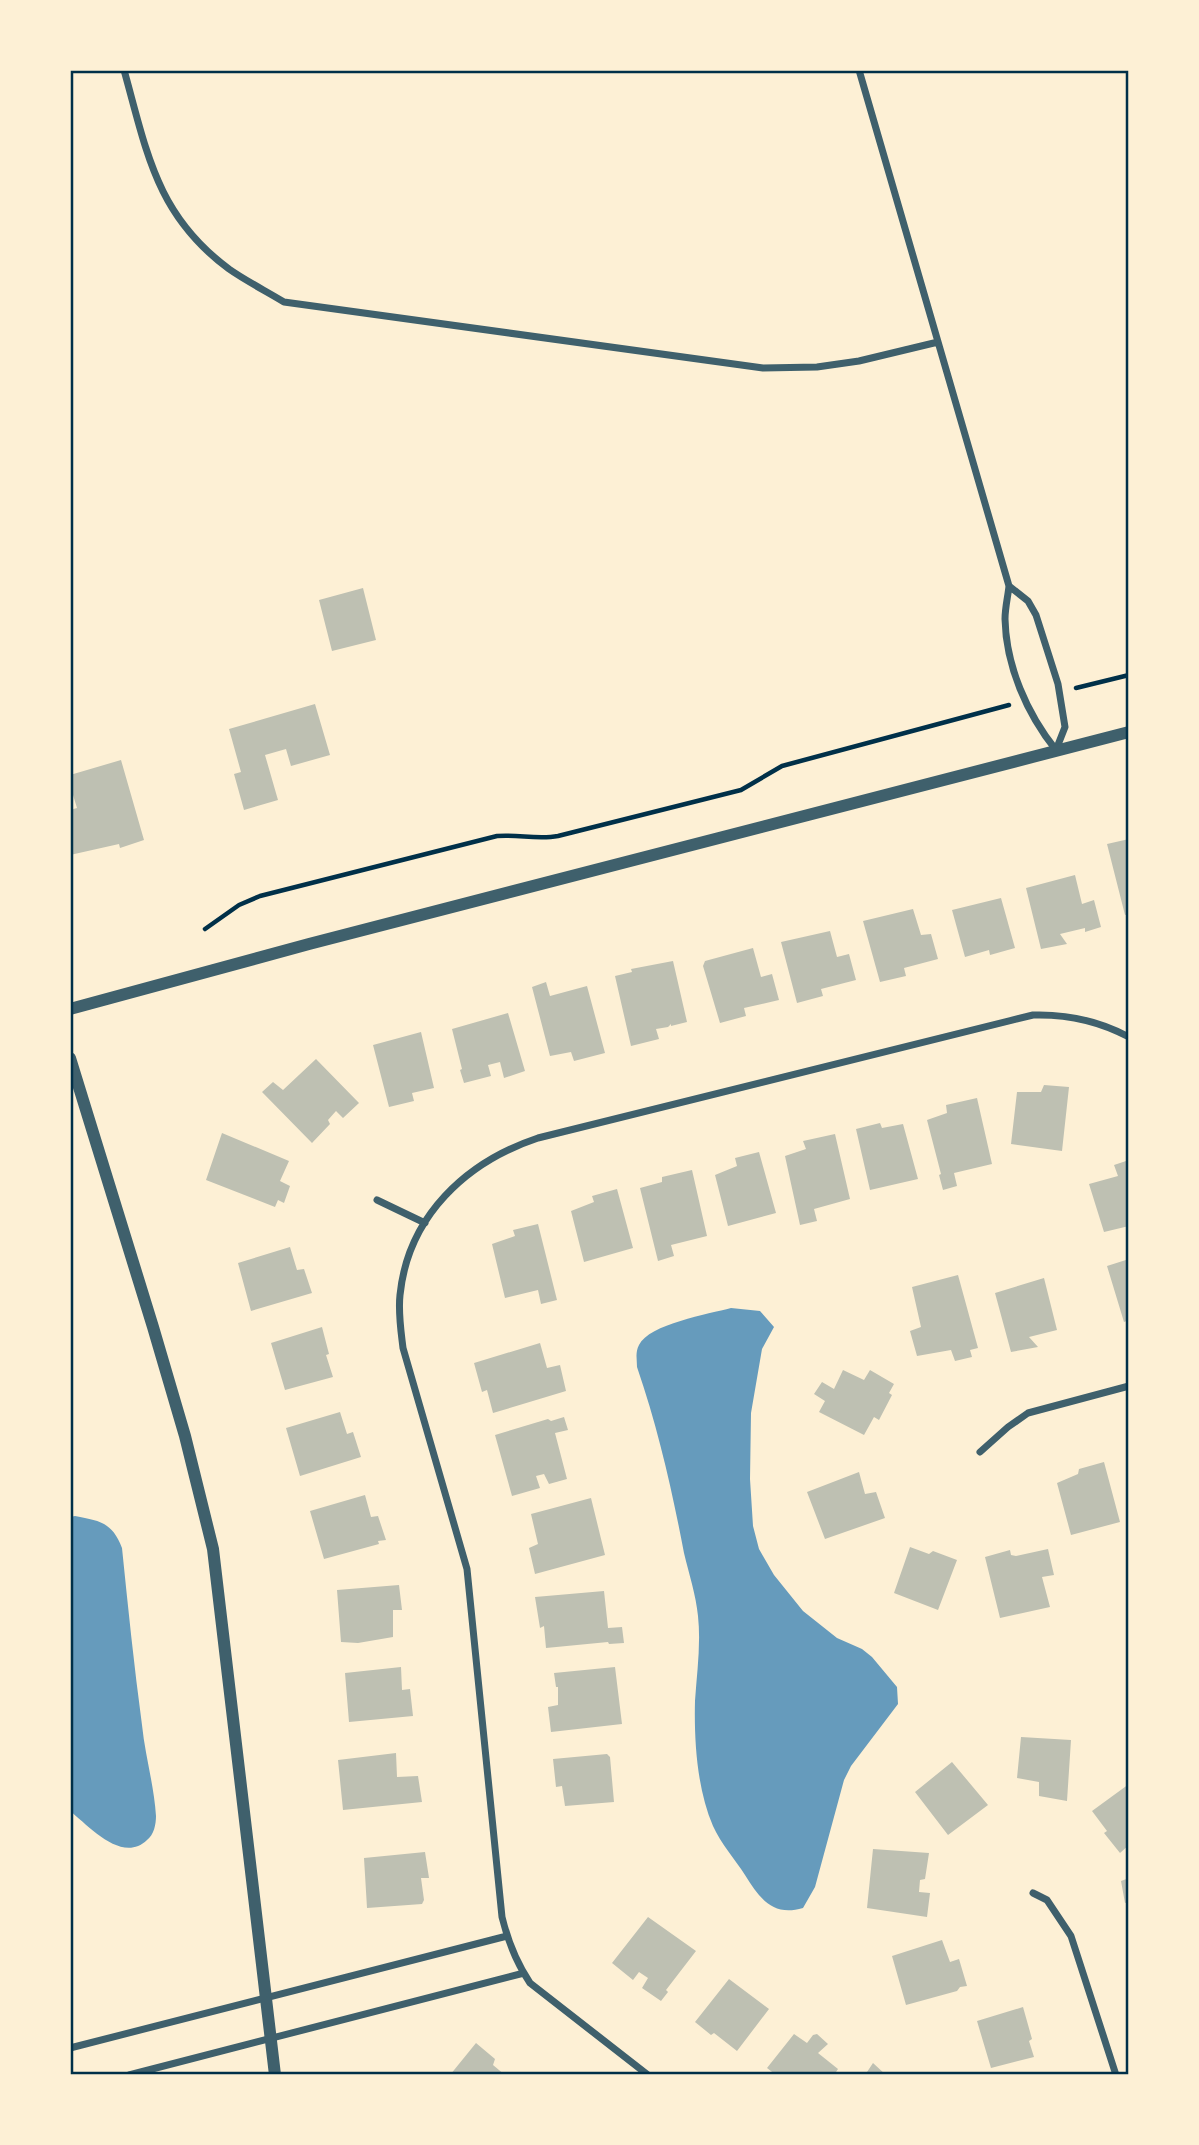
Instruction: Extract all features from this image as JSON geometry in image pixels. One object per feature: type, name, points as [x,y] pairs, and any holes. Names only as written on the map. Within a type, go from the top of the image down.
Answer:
[{"type":"street","points":[[124,70],[153,173],[178,219],[202,246],[230,269],[284,302],[763,369],[817,367],[859,361],[938,342]]},
{"type":"street","points":[[859,70],[1009,586],[1005,618],[1012,659],[1026,706],[1056,750]]},
{"type":"street","points":[[1009,586],[1028,601],[1037,615],[1058,684],[1065,727],[1056,750]]},
{"type":"street","points":[[70,1009],[309,944],[1129,732]]},
{"type":"street","points":[[648,2075],[530,1983],[517,1964],[502,1917],[467,1569],[410,1378],[402,1338],[400,1294],[405,1271],[425,1223],[437,1205],[464,1177],[495,1156],[538,1138],[1033,1015],[1076,1018],[1102,1025],[1129,1037]]},
{"type":"street","points":[[70,1058],[185,1436],[213,1549],[275,2075]]},
{"type":"street","points":[[377,1199],[425,1223]]},
{"type":"street","points":[[980,1452],[1028,1413],[1129,1385]]},
{"type":"street","points":[[1033,1893],[1047,1900],[1072,1936],[1116,2075]]},
{"type":"street","points":[[70,2048],[507,1936]]},
{"type":"street","points":[[129,2075],[524,1973]]},
{"type":"path","points":[[1087,685],[1129,675]]},
{"type":"path","points":[[205,929],[239,905],[260,896],[483,839],[510,834],[537,839],[558,836],[741,790],[782,766],[995,709]]},
{"type":"water","points":[[731,1308],[760,1311],[774,1327],[762,1349],[751,1413],[750,1479],[753,1526],[759,1549],[774,1575],[803,1611],[837,1638],[862,1649],[872,1657],[897,1687],[898,1704],[851,1766],[844,1780],[815,1887],[803,1908],[793,1910],[775,1908],[762,1898],[720,1839],[703,1796],[695,1732],[699,1637],[697,1608],[664,1459],[637,1367],[639,1345],[654,1331],[680,1321]]},
{"type":"water","points":[[70,1517],[104,1524],[114,1533],[122,1548],[143,1736],[156,1816],[155,1826],[147,1840],[127,1848],[106,1840],[70,1811]]},
{"type":"building","points":[[363,588],[376,640],[332,651],[319,600]]},
{"type":"building","points":[[315,704],[330,755],[291,766],[286,749],[265,755],[278,800],[244,810],[234,774],[241,772],[229,729]]},
{"type":"building","points":[[121,760],[144,840],[120,848],[119,844],[70,855],[70,810],[77,808],[70,775]]},
{"type":"building","points":[[1129,839],[1129,914],[1125,915],[1107,844]]},
{"type":"building","points":[[1075,875],[1082,904],[1094,900],[1101,927],[1085,932],[1085,928],[1060,934],[1067,944],[1041,949],[1026,888]]},
{"type":"building","points":[[1001,898],[1015,948],[990,955],[989,950],[965,957],[952,910]]},
{"type":"building","points":[[913,909],[921,935],[931,934],[938,959],[904,968],[906,976],[880,982],[863,921]]},
{"type":"building","points":[[830,931],[837,957],[849,954],[856,980],[821,989],[823,996],[797,1003],[781,942]]},
{"type":"building","points":[[753,948],[761,977],[772,974],[779,1000],[744,1008],[746,1016],[720,1023],[703,966],[705,961]]},
{"type":"building","points":[[673,961],[687,1022],[656,1029],[659,1039],[631,1046],[615,976],[632,972],[631,969]]},
{"type":"building","points":[[546,982],[550,996],[587,986],[605,1053],[574,1061],[571,1052],[550,1056],[532,987]]},
{"type":"building","points":[[508,1013],[525,1071],[504,1078],[500,1062],[488,1065],[491,1076],[464,1083],[452,1029]]},
{"type":"building","points":[[421,1032],[434,1088],[412,1093],[414,1101],[389,1107],[373,1045]]},
{"type":"building","points":[[316,1059],[359,1103],[343,1118],[336,1111],[328,1120],[330,1124],[312,1143],[262,1092],[273,1082],[283,1090]]},
{"type":"building","points":[[1044,1085],[1069,1087],[1062,1151],[1011,1144],[1017,1092],[1041,1092]]},
{"type":"building","points":[[977,1098],[992,1164],[954,1173],[957,1186],[943,1190],[927,1120],[947,1113],[946,1105]]},
{"type":"building","points":[[880,1123],[882,1128],[903,1124],[918,1179],[870,1190],[856,1129]]},
{"type":"building","points":[[222,1133],[289,1161],[280,1181],[290,1186],[284,1203],[278,1200],[275,1207],[206,1180]]},
{"type":"building","points":[[835,1134],[850,1199],[814,1209],[817,1221],[800,1225],[785,1156],[806,1149],[803,1141]]},
{"type":"building","points":[[759,1152],[776,1213],[728,1226],[715,1175],[737,1166],[735,1158]]},
{"type":"building","points":[[1129,1160],[1129,1226],[1104,1232],[1089,1184],[1118,1176],[1114,1165]]},
{"type":"building","points":[[692,1170],[707,1236],[671,1245],[674,1256],[658,1261],[640,1188],[662,1182],[662,1177]]},
{"type":"building","points":[[617,1189],[633,1248],[584,1262],[571,1211],[594,1202],[592,1196]]},
{"type":"building","points":[[538,1224],[557,1300],[541,1304],[538,1290],[505,1298],[492,1244],[515,1236],[513,1230]]},
{"type":"building","points":[[290,1247],[297,1270],[304,1269],[312,1293],[251,1311],[238,1263]]},
{"type":"building","points":[[1129,1259],[1129,1320],[1124,1322],[1107,1266]]},
{"type":"building","points":[[958,1275],[978,1348],[970,1350],[972,1357],[955,1361],[951,1350],[917,1356],[910,1331],[921,1327],[912,1287]]},
{"type":"building","points":[[1044,1278],[1057,1330],[1029,1337],[1038,1347],[1011,1352],[995,1293]]},
{"type":"building","points":[[322,1327],[329,1354],[326,1355],[333,1377],[285,1390],[271,1343]]},
{"type":"building","points":[[540,1343],[547,1368],[560,1365],[566,1391],[493,1413],[487,1390],[482,1392],[474,1363]]},
{"type":"building","points":[[843,1370],[864,1380],[870,1370],[894,1384],[889,1393],[892,1395],[879,1420],[874,1417],[864,1435],[819,1412],[825,1401],[814,1394],[822,1382],[834,1389]]},
{"type":"building","points":[[340,1412],[347,1434],[353,1432],[361,1457],[300,1476],[286,1428]]},
{"type":"building","points":[[564,1417],[568,1430],[555,1433],[567,1479],[549,1484],[544,1474],[536,1476],[540,1488],[512,1496],[495,1435],[548,1419],[551,1421]]},
{"type":"building","points":[[1104,1462],[1120,1522],[1071,1535],[1057,1483],[1078,1474],[1079,1469]]},
{"type":"building","points":[[859,1472],[865,1494],[876,1492],[885,1518],[825,1539],[807,1492]]},
{"type":"building","points":[[365,1495],[371,1517],[378,1516],[386,1540],[324,1559],[310,1511]]},
{"type":"building","points":[[591,1498],[605,1555],[535,1574],[529,1548],[538,1544],[531,1514]]},
{"type":"building","points":[[910,1547],[929,1554],[933,1551],[957,1560],[938,1610],[894,1593]]},
{"type":"building","points":[[1048,1549],[1054,1575],[1042,1577],[1050,1607],[1000,1618],[985,1557],[1010,1550],[1011,1555],[1016,1556]]},
{"type":"building","points":[[399,1585],[402,1610],[393,1610],[393,1637],[358,1643],[341,1642],[337,1590]]},
{"type":"building","points":[[604,1591],[608,1628],[622,1627],[624,1643],[546,1648],[544,1626],[540,1628],[535,1597]]},
{"type":"building","points":[[401,1667],[402,1690],[410,1689],[413,1716],[349,1722],[345,1673]]},
{"type":"building","points":[[615,1667],[622,1724],[551,1732],[548,1707],[558,1705],[558,1687],[554,1673]]},
{"type":"building","points":[[1021,1737],[1071,1740],[1067,1801],[1039,1796],[1039,1782],[1017,1778]]},
{"type":"building","points":[[396,1753],[397,1777],[418,1776],[422,1802],[343,1810],[338,1760]]},
{"type":"building","points":[[607,1754],[610,1757],[614,1802],[565,1806],[562,1786],[556,1787],[553,1759]]},
{"type":"building","points":[[952,1762],[988,1805],[948,1835],[915,1792]]},
{"type":"building","points":[[1129,1784],[1129,1845],[1120,1853],[1104,1833],[1107,1831],[1092,1811]]},
{"type":"building","points":[[873,1849],[929,1853],[925,1879],[920,1880],[919,1892],[930,1893],[927,1917],[867,1908]]},
{"type":"building","points":[[425,1852],[429,1878],[421,1878],[424,1900],[422,1904],[367,1908],[364,1858]]},
{"type":"building","points":[[1129,1878],[1129,1902],[1125,1903],[1121,1881]]},
{"type":"building","points":[[648,1917],[696,1951],[666,1990],[668,1992],[661,2001],[642,1988],[648,1978],[639,1972],[633,1980],[612,1963]]},
{"type":"building","points":[[942,1940],[950,1962],[959,1959],[967,1986],[906,2005],[892,1956]]},
{"type":"building","points":[[729,1979],[769,2009],[737,2051],[695,2022]]},
{"type":"building","points":[[1023,2007],[1034,2057],[991,2068],[977,2021]]},
{"type":"building","points":[[794,2034],[807,2043],[817,2034],[828,2044],[818,2053],[838,2069],[834,2075],[776,2075],[767,2068]]},
{"type":"building","points":[[476,2043],[495,2059],[493,2065],[505,2075],[450,2075]]},
{"type":"building","points":[[873,2063],[886,2075],[865,2075]]}]
